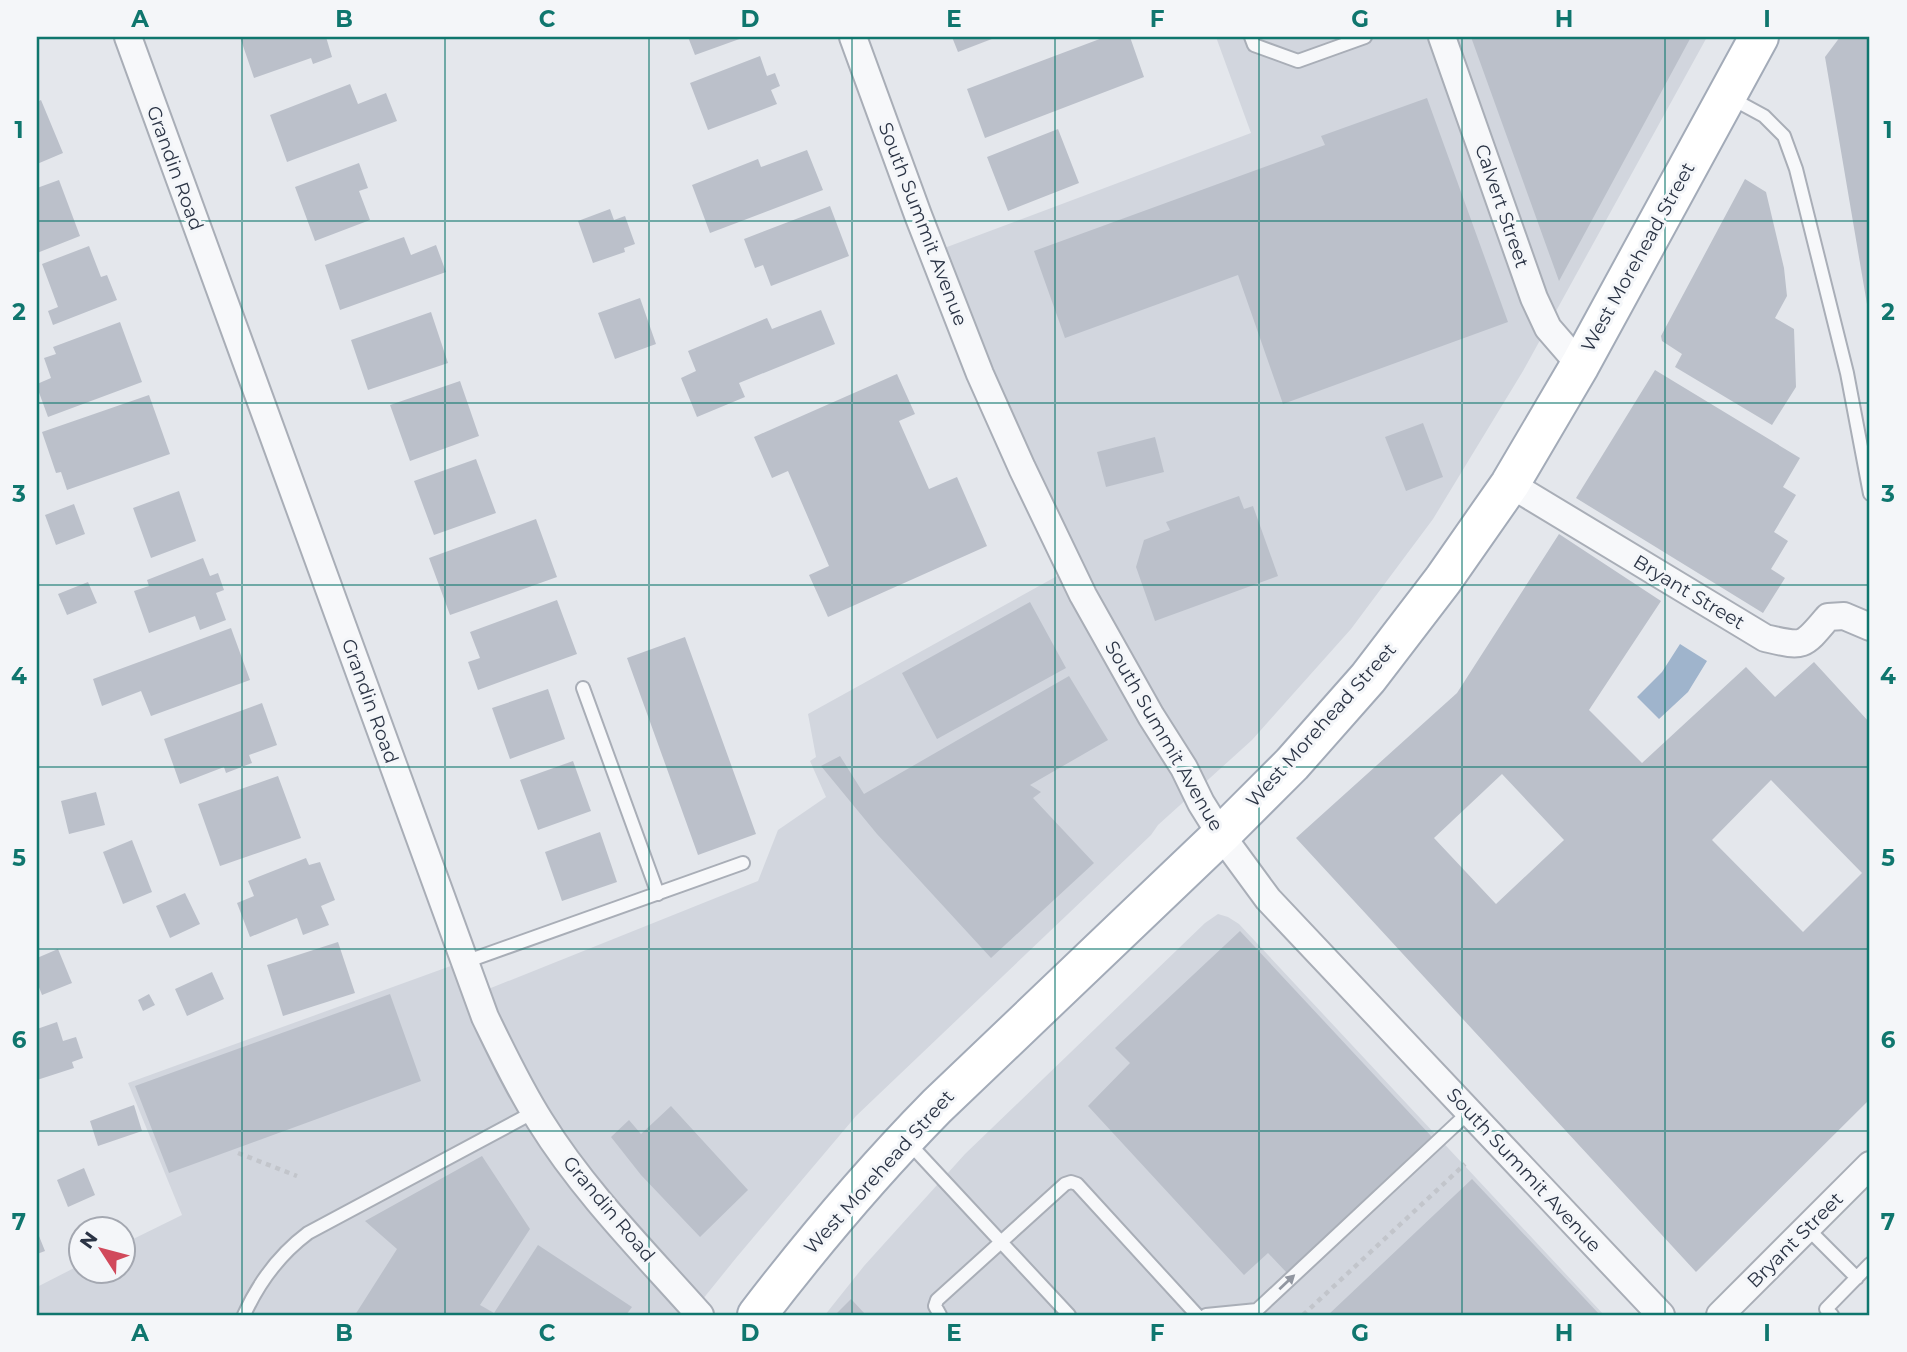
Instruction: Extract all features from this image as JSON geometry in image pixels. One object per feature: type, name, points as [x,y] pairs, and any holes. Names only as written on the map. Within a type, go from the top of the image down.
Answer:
[{"type":"main road","name":"West Morehead Street","points":[[757,1315],[803,1255],[905,1138],[1221,835],[1292,764],[1368,678],[1443,580],[1510,484],[1580,365],[1759,37]]},
{"type":"street","name":"Grandin Road","points":[[128,37],[485,1017],[520,1089],[564,1156],[606,1209],[700,1315]]},
{"type":"street","name":"South Summit Avenue","points":[[853,37],[980,374],[1022,468],[1083,595],[1221,835],[1268,899],[1661,1315]]},
{"type":"street","name":"Calvert Street","points":[[1442,37],[1534,298],[1548,328],[1580,365]]},
{"type":"street","name":"Bryant Street","points":[[1510,484],[1765,638],[1795,645],[1809,639],[1828,617],[1844,616],[1870,627]]},
{"type":"street","name":"Bryant Street","points":[[1720,1315],[1870,1164]]},
{"type":"lane","points":[[1251,37],[1254,45],[1298,61],[1365,37]]},
{"type":"lane","points":[[1726,95],[1765,116],[1784,136],[1796,169],[1847,373],[1870,494]]},
{"type":"lane","points":[[583,688],[658,894]]},
{"type":"lane","points":[[465,962],[743,863]]},
{"type":"lane","points":[[244,1315],[280,1258],[308,1233],[534,1112]]},
{"type":"lane","points":[[1206,1315],[1257,1310],[1469,1112]]},
{"type":"lane","points":[[905,1138],[1069,1315]]},
{"type":"lane","points":[[940,1315],[935,1306],[937,1300],[1065,1184],[1071,1182],[1077,1184],[1198,1315]]},
{"type":"lane","points":[[1807,1228],[1857,1278]]},
{"type":"lane","points":[[1832,1315],[1826,1309],[1870,1264]]},
{"type":"path","points":[[238,1153],[297,1176]]},
{"type":"path","points":[[1303,1315],[1465,1164]]},
{"type":"shaded area","points":[[1216,37],[1707,37],[1523,371],[1433,519],[1351,629],[1252,740],[1158,825],[1151,835],[856,1116],[690,1315],[37,1315],[37,1287],[66,1272],[66,1286],[136,1286],[136,1238],[182,1215],[128,1083],[459,963],[471,996],[758,881],[778,830],[826,797],[810,761],[816,757],[808,714],[1077,565],[939,250],[1251,133]]},
{"type":"shaded area","points":[[1218,914],[1239,924],[1604,1315],[825,1315],[864,1266],[965,1154],[1205,923]]},
{"type":"water","points":[[1680,644],[1707,661],[1688,692],[1659,719],[1637,697],[1662,672]]},
{"type":"building","points":[[240,37],[326,37],[332,57],[313,64],[311,58],[254,78]]},
{"type":"building","points":[[688,37],[745,37],[695,55]]},
{"type":"building","points":[[952,37],[997,37],[958,52]]},
{"type":"building","points":[[1105,37],[1130,37],[1144,77],[985,138],[967,89]]},
{"type":"building","points":[[1471,37],[1691,37],[1559,281]]},
{"type":"building","points":[[1840,37],[1870,37],[1870,316],[1825,57]]},
{"type":"building","points":[[760,56],[767,76],[775,73],[780,86],[771,90],[777,104],[708,130],[690,83]]},
{"type":"building","points":[[350,84],[358,104],[386,93],[397,121],[287,162],[270,115]]},
{"type":"building","points":[[1427,98],[1508,322],[1283,404],[1238,275],[1065,338],[1034,251],[1325,145],[1321,136]]},
{"type":"building","points":[[41,100],[63,153],[37,164],[37,102]]},
{"type":"building","points":[[1058,129],[1079,183],[1008,211],[987,157]]},
{"type":"building","points":[[807,150],[823,190],[710,233],[692,185],[758,159],[761,167]]},
{"type":"building","points":[[359,163],[368,188],[359,191],[370,220],[315,241],[295,187]]},
{"type":"building","points":[[1745,179],[1766,192],[1784,268],[1787,296],[1775,318],[1794,329],[1796,387],[1772,425],[1675,367],[1682,354],[1662,341],[1661,336]]},
{"type":"building","points":[[59,180],[80,236],[37,253],[37,188]]},
{"type":"building","points":[[830,206],[849,256],[771,286],[763,265],[755,268],[744,239]]},
{"type":"building","points":[[610,209],[614,220],[625,216],[635,244],[624,248],[625,252],[593,263],[578,221]]},
{"type":"building","points":[[404,237],[411,255],[436,245],[446,272],[340,310],[325,265]]},
{"type":"building","points":[[89,246],[101,277],[107,275],[117,300],[53,325],[48,311],[58,307],[42,264]]},
{"type":"building","points":[[640,298],[656,344],[615,359],[598,313]]},
{"type":"building","points":[[821,310],[835,344],[739,383],[745,397],[697,417],[681,378],[696,371],[688,351],[767,318],[772,329]]},
{"type":"building","points":[[431,312],[448,363],[368,390],[351,340]]},
{"type":"building","points":[[120,322],[142,382],[48,417],[37,387],[37,384],[51,378],[44,358],[56,354],[53,347]]},
{"type":"building","points":[[1655,370],[1800,458],[1783,487],[1796,495],[1774,532],[1788,541],[1771,569],[1785,578],[1763,613],[1576,498]]},
{"type":"building","points":[[897,374],[915,414],[899,421],[929,489],[957,477],[987,546],[828,617],[809,575],[829,566],[788,471],[772,478],[754,437]]},
{"type":"building","points":[[460,381],[479,436],[410,461],[390,405]]},
{"type":"building","points":[[149,395],[170,454],[67,490],[61,472],[56,473],[42,432]]},
{"type":"building","points":[[1423,423],[1443,477],[1406,491],[1385,437]]},
{"type":"building","points":[[1155,437],[1164,472],[1106,487],[1097,452]]},
{"type":"building","points":[[476,459],[496,513],[434,535],[414,481]]},
{"type":"building","points":[[179,491],[196,541],[151,558],[133,508]]},
{"type":"building","points":[[1239,496],[1244,509],[1253,506],[1278,576],[1155,621],[1136,567],[1144,540],[1170,530],[1166,522]]},
{"type":"building","points":[[74,504],[85,534],[56,545],[45,515]]},
{"type":"building","points":[[536,519],[557,577],[450,615],[429,558]]},
{"type":"building","points":[[1559,534],[1661,601],[1589,710],[1642,763],[1746,667],[1775,697],[1814,662],[1870,723],[1870,1099],[1696,1272],[1296,838],[1457,693]],"holes":[[[1502,774],[1564,840],[1496,904],[1434,838]],[[1771,780],[1862,873],[1803,932],[1712,840]]]},
{"type":"building","points":[[203,558],[210,576],[218,573],[224,590],[216,593],[226,620],[200,630],[195,616],[149,633],[134,591],[149,586],[147,580]]},
{"type":"building","points":[[88,582],[97,603],[67,615],[58,594]]},
{"type":"building","points":[[557,600],[577,654],[478,690],[468,662],[480,658],[470,632]]},
{"type":"building","points":[[1030,602],[1066,668],[937,739],[902,673]]},
{"type":"building","points":[[231,628],[250,680],[151,716],[141,691],[102,706],[93,679]]},
{"type":"building","points":[[685,637],[756,834],[698,855],[627,658]]},
{"type":"building","points":[[1069,676],[1108,740],[1030,785],[1041,792],[1033,798],[1094,863],[991,958],[877,834],[821,766],[840,756],[864,794]]},
{"type":"building","points":[[548,689],[565,739],[510,759],[492,708]]},
{"type":"building","points":[[262,703],[277,745],[249,755],[252,763],[226,773],[224,767],[180,784],[164,739]]},
{"type":"building","points":[[573,761],[591,811],[538,830],[520,780]]},
{"type":"building","points":[[278,776],[301,838],[220,866],[198,804]]},
{"type":"building","points":[[96,792],[105,825],[69,834],[61,801]]},
{"type":"building","points":[[600,832],[617,882],[562,901],[545,852]]},
{"type":"building","points":[[132,840],[152,892],[123,904],[103,852]]},
{"type":"building","points":[[306,858],[309,865],[320,862],[335,900],[321,906],[329,925],[303,935],[297,918],[250,937],[237,903],[254,896],[248,881]]},
{"type":"building","points":[[185,893],[200,924],[170,938],[156,906]]},
{"type":"building","points":[[1240,931],[1432,1137],[1287,1273],[1268,1253],[1244,1275],[1088,1106],[1130,1063],[1115,1048]]},
{"type":"building","points":[[338,942],[355,993],[283,1016],[267,965]]},
{"type":"building","points":[[58,949],[72,983],[42,995],[37,982],[37,958]]},
{"type":"building","points":[[212,972],[224,999],[187,1016],[175,989]]},
{"type":"building","points":[[149,994],[155,1005],[143,1011],[138,1000]]},
{"type":"building","points":[[390,994],[421,1081],[169,1173],[135,1086]]},
{"type":"building","points":[[57,1022],[63,1041],[76,1037],[83,1058],[72,1062],[74,1068],[37,1080],[37,1029]]},
{"type":"building","points":[[134,1105],[142,1131],[98,1146],[90,1121]]},
{"type":"building","points":[[671,1106],[748,1190],[700,1237],[641,1175],[611,1137],[629,1120],[641,1134]]},
{"type":"building","points":[[482,1156],[530,1229],[480,1305],[494,1313],[538,1245],[632,1307],[626,1315],[355,1315],[397,1249],[365,1221]]},
{"type":"building","points":[[84,1168],[95,1195],[68,1207],[57,1180]]},
{"type":"building","points":[[1472,1179],[1600,1315],[1328,1315]]},
{"type":"building","points":[[37,1231],[45,1251],[37,1254]]},
{"type":"building","points":[[851,1299],[866,1315],[835,1315]]}]
